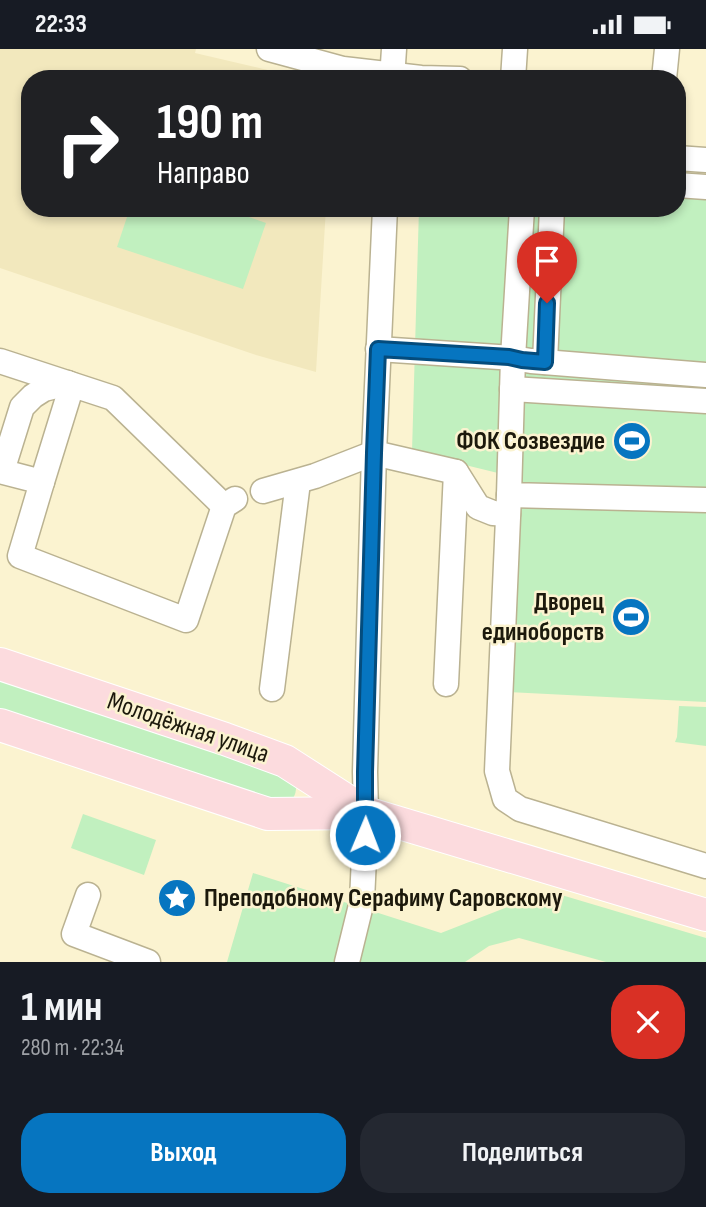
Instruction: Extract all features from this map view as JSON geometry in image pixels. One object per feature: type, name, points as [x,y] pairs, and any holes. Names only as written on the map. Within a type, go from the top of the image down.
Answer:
[{"type":"main road","name":"Молодёжная улица","points":[[0,664],[285,761],[366,813],[706,915]]},
{"type":"main road","name":"Молодёжная улица","points":[[0,725],[268,814],[366,813]]},
{"type":"street","points":[[268,49],[349,70]]},
{"type":"street","points":[[392,70],[394,49]]},
{"type":"street","points":[[514,70],[515,49]]},
{"type":"street","points":[[665,70],[667,49]]},
{"type":"street","points":[[686,159],[706,160]]},
{"type":"street","points":[[686,186],[706,187]]},
{"type":"street","points":[[347,962],[362,901],[374,453],[385,217]]},
{"type":"street","points":[[521,217],[513,358],[497,771],[505,799],[520,809],[706,866]]},
{"type":"street","points":[[545,362],[552,217]]},
{"type":"street","points":[[378,349],[706,375]]},
{"type":"street","points":[[0,361],[113,398],[230,503],[186,620],[20,556],[70,384]]},
{"type":"street","points":[[42,482],[1,471],[22,407],[33,395],[44,389],[70,384]]},
{"type":"street","points":[[512,389],[706,401]]},
{"type":"street","points":[[263,491],[298,482],[374,453],[456,472],[478,507],[493,513],[509,505],[706,500]]},
{"type":"street","points":[[446,684],[456,472]]},
{"type":"street","points":[[272,689],[298,482]]},
{"type":"street","points":[[88,895],[74,934],[148,962]]},
{"type":"shaded area","points":[[0,49],[196,49],[195,53],[268,70],[21,70],[21,217],[325,217],[316,372],[256,355],[0,268]]},
{"type":"green space","points":[[686,177],[706,178],[706,702],[507,692],[531,217],[686,217]]},
{"type":"green space","points":[[127,217],[249,217],[266,223],[243,289],[117,247]]},
{"type":"green space","points":[[419,217],[512,217],[502,474],[412,452]]},
{"type":"green space","points":[[0,680],[295,777],[295,793],[285,805],[0,710]]},
{"type":"green space","points":[[679,706],[706,707],[706,746],[675,742]]},
{"type":"green space","points":[[83,814],[156,840],[144,875],[71,848]]},
{"type":"green space","points":[[253,873],[441,933],[548,891],[706,938],[706,962],[606,962],[519,938],[489,946],[465,962],[227,962]]},
{"type":"place","name":"ФОК Созвездие","points":[[632,441]]},
{"type":"place","name":"Дворец единоборств","points":[[631,617]]},
{"type":"place","name":"Преподобному Серафиму Саровскому","points":[[177,898]]},
{"type":"route","points":[[365,835],[378,349],[509,357],[545,362],[547,303]]}]
